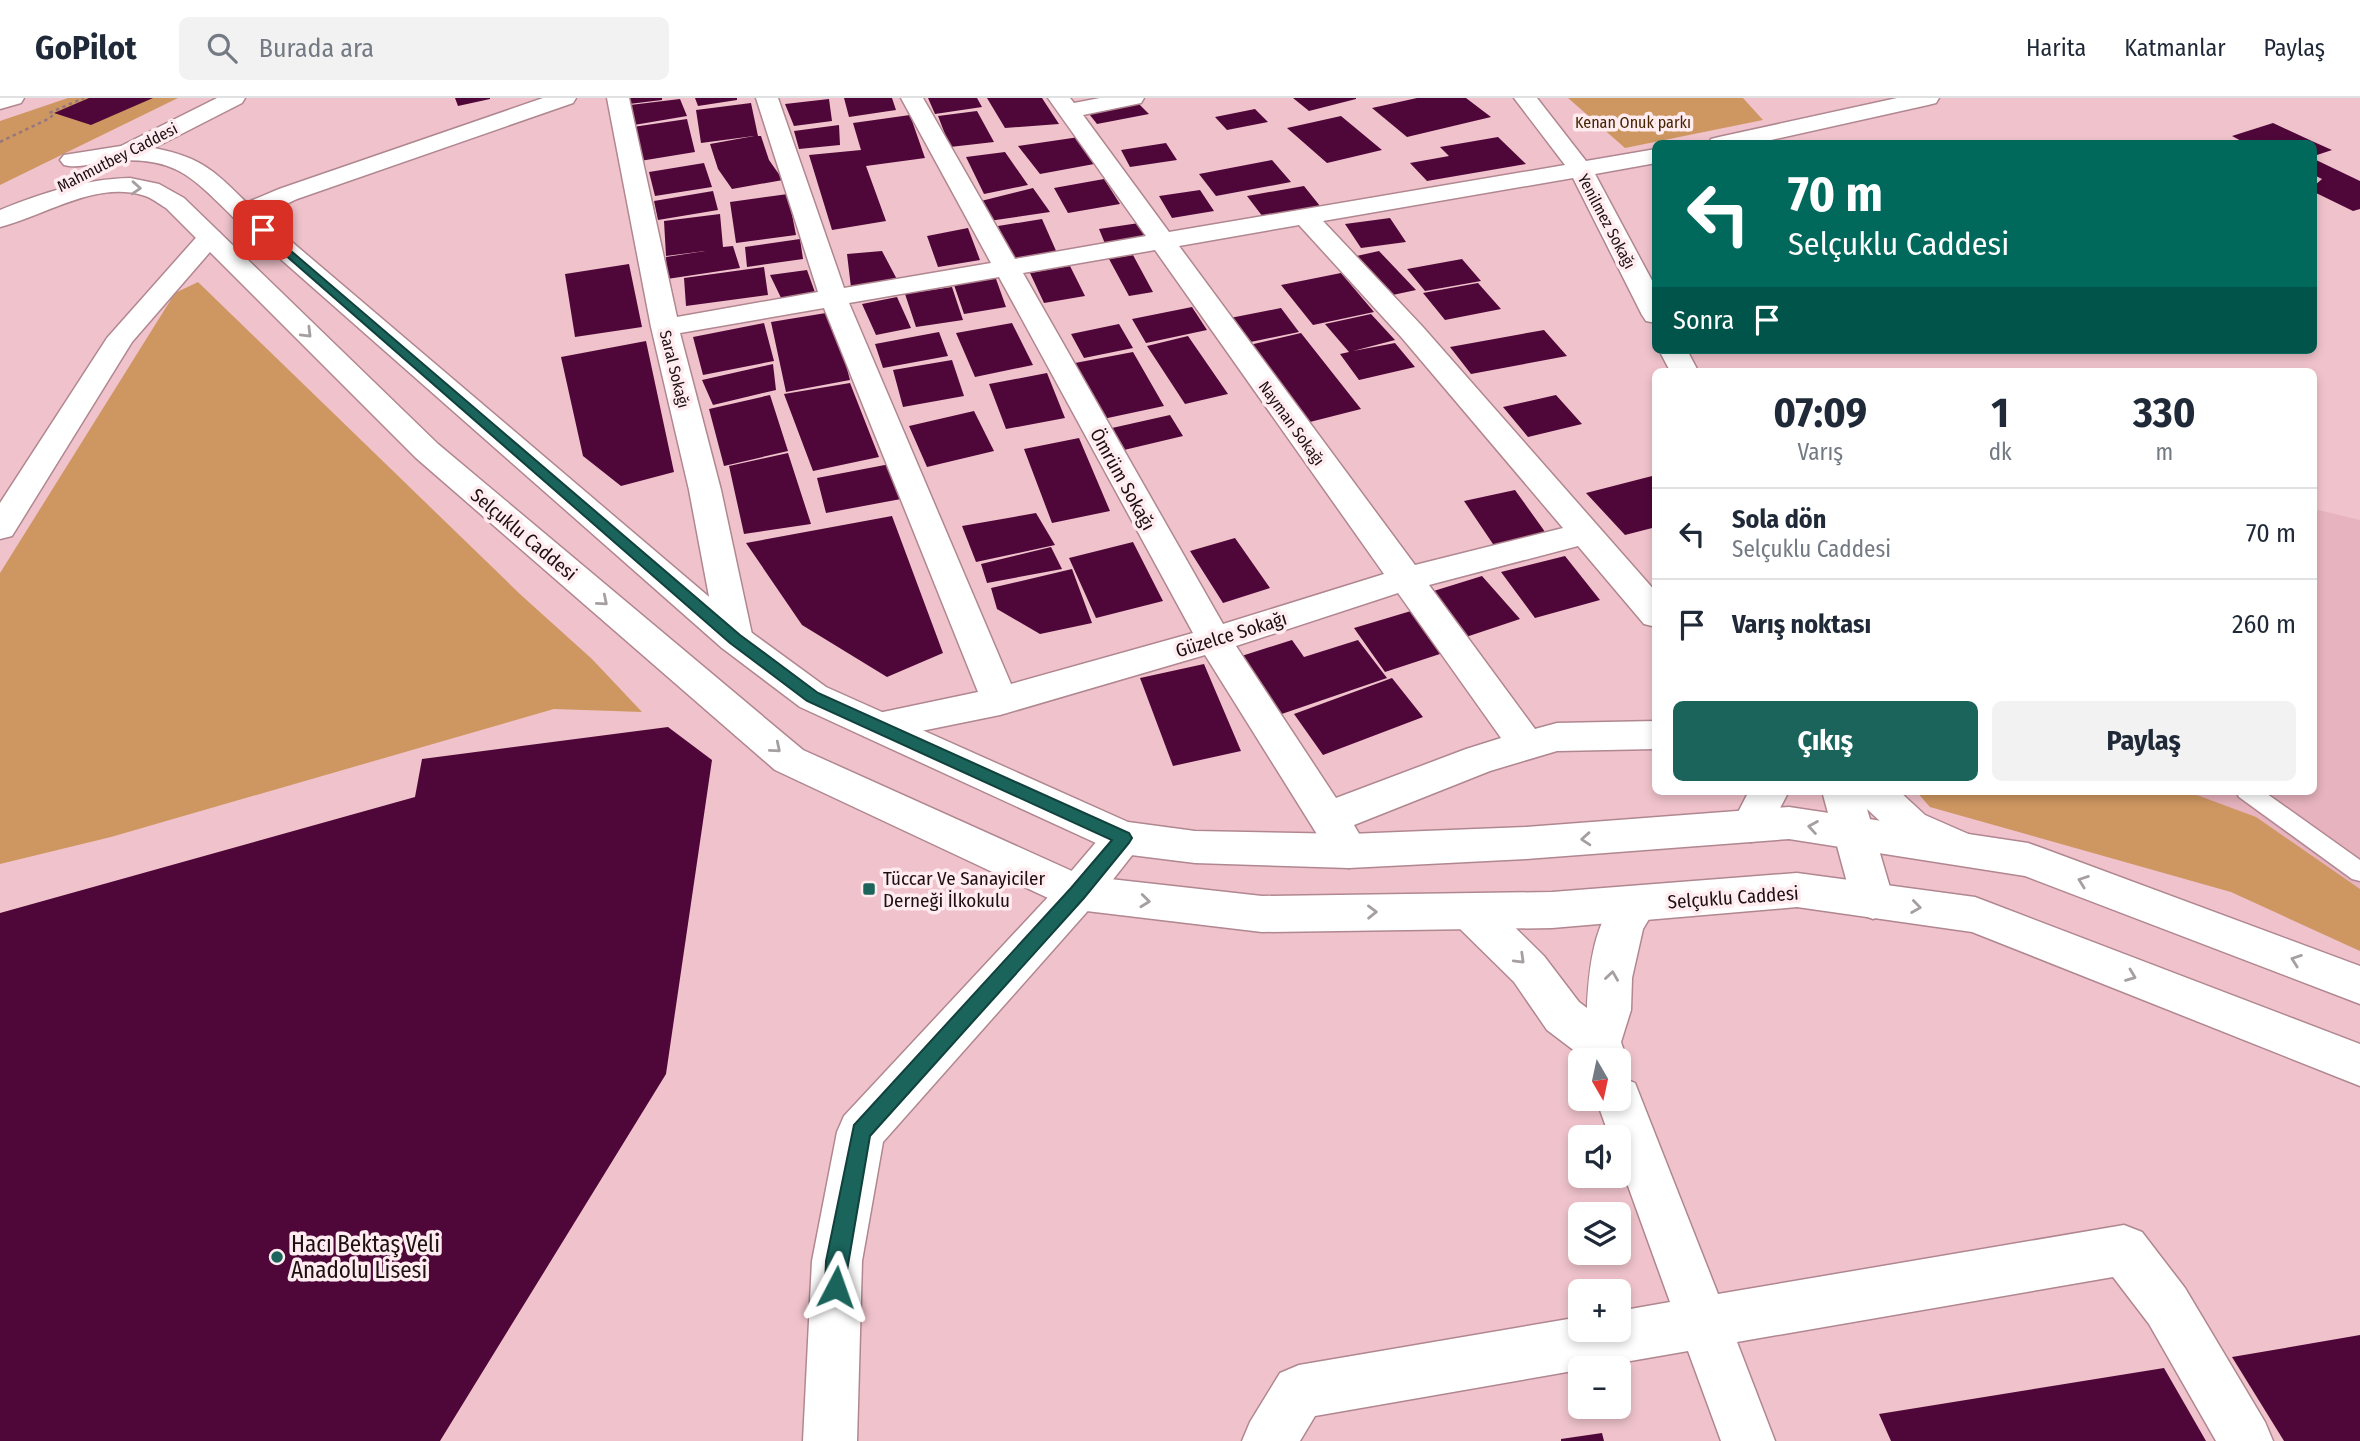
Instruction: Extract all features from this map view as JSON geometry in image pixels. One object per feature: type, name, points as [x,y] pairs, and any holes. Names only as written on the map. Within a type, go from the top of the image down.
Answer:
[{"type":"street","points":[[0,102],[13,98]]},
{"type":"street","name":"Mahmutbey Caddesi","points":[[48,172],[204,104],[234,98]]},
{"type":"street","points":[[243,213],[288,194],[565,98]]},
{"type":"street","name":"Saral Sokağı","points":[[618,98],[665,327],[705,489],[735,639]]},
{"type":"street","points":[[767,98],[834,300],[1000,701]]},
{"type":"street","name":"Ömrüm Sokağı","points":[[912,98],[1214,640],[1349,850]]},
{"type":"street","points":[[1064,105],[1133,98]]},
{"type":"street","name":"Yenilmez Sokağı","points":[[1525,98],[1581,171],[1652,307]]},
{"type":"street","points":[[1738,140],[1816,124],[1892,102],[1928,98]]},
{"type":"street","points":[[200,172],[194,139],[204,104]]},
{"type":"street","name":"Mahmutbey Caddesi","points":[[3,205],[128,152],[204,104]]},
{"type":"street","points":[[1791,104],[1816,124]]},
{"type":"street","name":"Nayman Sokağı","points":[[1064,105],[1527,746]]},
{"type":"street","points":[[72,160],[128,152],[158,155],[200,172],[243,213],[735,639],[813,697],[1123,838],[1195,847],[1349,850],[1526,843],[1789,823],[2028,860],[2360,985]]},
{"type":"street","points":[[665,327],[834,300],[1005,267],[1652,157]]},
{"type":"street","name":"Selçuklu Caddesi","points":[[3,205],[109,186],[147,188],[175,203],[427,451],[789,760],[1077,893],[1262,914],[1552,910],[1797,890],[1975,915],[2360,1065]]},
{"type":"street","points":[[1305,217],[1412,332],[1652,610]]},
{"type":"street","points":[[0,528],[121,338],[211,237]]},
{"type":"street","name":"Güzelce Sokağı","points":[[877,726],[1000,701],[1214,640],[1405,579],[1565,539],[1583,532]]},
{"type":"street","points":[[1328,818],[1480,760],[1557,737],[1652,735]]},
{"type":"street","points":[[1751,826],[1767,795]]},
{"type":"street","points":[[1843,795],[1873,901]]},
{"type":"street","points":[[1877,795],[1911,826],[1964,850]]},
{"type":"street","points":[[830,1441],[837,1261],[861,1132],[1077,893],[1123,838]]},
{"type":"street","points":[[1602,1048],[1609,1010],[1610,978],[1623,922],[1637,904]]},
{"type":"street","points":[[1471,912],[1530,969],[1563,1016],[1598,1048]]},
{"type":"street","points":[[1624,1111],[1748,1441]]},
{"type":"street","points":[[1269,1441],[1300,1392],[2124,1250],[2167,1307],[2246,1441]]},
{"type":"lane","points":[[2254,795],[2360,872]]},
{"type":"path","points":[[0,142],[46,120],[52,116],[49,113],[84,98]]},
{"type":"shaded area","points":[[2317,510],[2360,520],[2360,951],[2231,892],[1930,807],[1920,795],[2317,795]]},
{"type":"green space","points":[[68,98],[178,98],[0,185],[0,121]]},
{"type":"green space","name":"Kenan Onuk parkı","points":[[1568,98],[1743,98],[1763,120],[1664,140],[1652,140],[1652,143],[1625,148]]},
{"type":"green space","points":[[198,282],[521,595],[592,659],[642,712],[554,709],[111,837],[0,864],[0,573],[175,293]]},
{"type":"green space","points":[[1920,795],[2197,795],[2256,817],[2360,889],[2360,951],[2231,892],[1930,807]]},
{"type":"building","points":[[89,98],[153,98],[91,125],[54,113]]},
{"type":"building","points":[[455,98],[490,98],[490,99],[458,106]]},
{"type":"building","points":[[628,98],[662,98],[662,100],[629,104]]},
{"type":"building","points":[[695,98],[737,98],[737,100],[698,106]]},
{"type":"building","points":[[844,98],[892,98],[896,110],[849,117]]},
{"type":"building","points":[[928,98],[977,98],[982,107],[935,114]]},
{"type":"building","points":[[987,98],[1042,98],[1059,124],[1005,128]]},
{"type":"building","points":[[1293,98],[1356,98],[1356,99],[1309,111]]},
{"type":"building","points":[[1417,98],[1466,98],[1491,117],[1407,137],[1372,108]]},
{"type":"building","points":[[680,99],[687,116],[634,125],[630,105]]},
{"type":"building","points":[[829,99],[832,121],[794,126],[785,104]]},
{"type":"building","points":[[1136,101],[1149,114],[1097,124],[1086,110]]},
{"type":"building","points":[[751,103],[758,136],[761,136],[769,160],[783,180],[732,189],[718,169],[710,144],[754,136],[701,143],[696,110]]},
{"type":"building","points":[[1255,109],[1268,122],[1227,130],[1215,117]]},
{"type":"building","points":[[977,111],[994,142],[950,147],[938,116]]},
{"type":"building","points":[[910,115],[925,158],[866,166],[886,221],[832,230],[809,155],[861,150],[853,123]]},
{"type":"building","points":[[1341,116],[1382,150],[1327,163],[1287,128]]},
{"type":"building","points":[[687,119],[695,152],[640,161],[633,127]]},
{"type":"building","points":[[2273,123],[2310,140],[2240,140],[2232,136]]},
{"type":"building","points":[[839,125],[840,145],[799,149],[794,131]]},
{"type":"building","points":[[1086,136],[1105,162],[1040,174],[1018,146]]},
{"type":"building","points":[[1498,137],[1526,164],[1427,181],[1410,163],[1449,156],[1440,147]]},
{"type":"building","points":[[1166,143],[1177,160],[1130,167],[1121,150]]},
{"type":"building","points":[[2317,143],[2332,150],[2317,155]]},
{"type":"building","points":[[1005,152],[1028,185],[984,194],[966,157]]},
{"type":"building","points":[[1272,160],[1291,182],[1216,196],[1199,174]]},
{"type":"building","points":[[2317,160],[2360,181],[2360,209],[2353,211],[2317,193],[2317,183],[2322,179],[2317,176]]},
{"type":"building","points":[[704,163],[712,187],[655,196],[649,172]]},
{"type":"building","points":[[1104,179],[1120,204],[1068,213],[1054,188]]},
{"type":"building","points":[[1304,186],[1324,211],[1266,221],[1247,196]]},
{"type":"building","points":[[1033,188],[1050,212],[989,221],[981,201]]},
{"type":"building","points":[[1200,190],[1214,211],[1172,218],[1159,196]]},
{"type":"building","points":[[713,191],[718,210],[658,220],[654,201]]},
{"type":"building","points":[[788,194],[796,235],[736,243],[730,202]]},
{"type":"building","points":[[720,214],[723,247],[733,246],[740,268],[667,279],[666,257],[705,251],[666,256],[664,221]]},
{"type":"building","points":[[1390,218],[1406,242],[1361,248],[1345,224]]},
{"type":"building","points":[[1042,219],[1057,253],[1012,260],[998,226]]},
{"type":"building","points":[[1139,223],[1147,240],[1106,246],[1099,229]]},
{"type":"building","points":[[968,228],[980,260],[938,267],[927,236]]},
{"type":"building","points":[[800,239],[803,259],[747,267],[745,247]]},
{"type":"building","points":[[882,251],[901,287],[852,296],[847,254]]},
{"type":"building","points":[[1379,251],[1416,290],[1388,296],[1352,257]]},
{"type":"building","points":[[1133,255],[1153,292],[1129,296],[1109,259]]},
{"type":"building","points":[[1462,259],[1481,281],[1425,291],[1407,269]]},
{"type":"building","points":[[629,264],[642,327],[575,337],[565,274]]},
{"type":"building","points":[[1070,266],[1085,296],[1044,303],[1030,273]]},
{"type":"building","points":[[764,267],[768,295],[686,306],[684,278]]},
{"type":"building","points":[[807,270],[817,298],[784,304],[770,275]]},
{"type":"building","points":[[1341,273],[1374,312],[1313,325],[1281,285]]},
{"type":"building","points":[[995,276],[1006,307],[964,314],[953,282]]},
{"type":"building","points":[[1478,283],[1501,309],[1445,320],[1423,293]]},
{"type":"building","points":[[952,287],[963,320],[916,327],[905,294]]},
{"type":"building","points":[[897,297],[911,328],[876,335],[862,304]]},
{"type":"building","points":[[1192,307],[1207,330],[1146,343],[1132,319]]},
{"type":"building","points":[[1281,308],[1299,332],[1241,344],[1225,319]]},
{"type":"building","points":[[832,312],[850,380],[786,392],[771,322]]},
{"type":"building","points":[[1371,314],[1395,340],[1353,351],[1395,343],[1415,367],[1359,380],[1340,354],[1349,352],[1325,324]]},
{"type":"building","points":[[764,323],[774,361],[703,375],[693,337]]},
{"type":"building","points":[[1012,323],[1033,365],[975,377],[956,333]]},
{"type":"building","points":[[1119,324],[1133,348],[1084,358],[1071,334]]},
{"type":"building","points":[[1544,330],[1567,356],[1471,374],[1450,347]]},
{"type":"building","points":[[939,332],[948,356],[883,368],[875,344]]},
{"type":"building","points":[[1301,333],[1361,409],[1302,424],[1245,346]]},
{"type":"building","points":[[1188,336],[1228,394],[1185,404],[1147,346]]},
{"type":"building","points":[[646,341],[674,472],[621,486],[583,456],[561,357]]},
{"type":"building","points":[[1133,352],[1164,406],[1103,419],[1075,363]]},
{"type":"building","points":[[952,360],[964,396],[903,407],[893,370]]},
{"type":"building","points":[[773,364],[776,390],[713,405],[702,380]]},
{"type":"building","points":[[1047,373],[1065,418],[1006,429],[989,384]]},
{"type":"building","points":[[850,383],[879,457],[813,471],[784,394]]},
{"type":"building","points":[[770,395],[788,451],[724,466],[709,409]]},
{"type":"building","points":[[1556,395],[1582,424],[1528,437],[1503,407]]},
{"type":"building","points":[[974,411],[994,451],[927,467],[909,426]]},
{"type":"building","points":[[1170,415],[1183,436],[1124,450],[1112,428]]},
{"type":"building","points":[[1079,438],[1110,511],[1052,523],[1024,449]]},
{"type":"building","points":[[788,453],[811,524],[744,534],[729,466]]},
{"type":"building","points":[[890,464],[901,499],[826,513],[817,478]]},
{"type":"building","points":[[1652,476],[1652,528],[1625,535],[1586,493]]},
{"type":"building","points":[[1515,490],[1548,536],[1495,547],[1464,501]]},
{"type":"building","points":[[1036,513],[1055,545],[976,562],[962,526]]},
{"type":"building","points":[[892,516],[943,653],[887,677],[802,625],[746,543]]},
{"type":"building","points":[[1235,538],[1270,588],[1223,603],[1190,551]]},
{"type":"building","points":[[1133,542],[1163,601],[1096,618],[1069,558]]},
{"type":"building","points":[[1051,547],[1062,569],[987,583],[981,564]]},
{"type":"building","points":[[1565,556],[1600,600],[1535,618],[1501,572]]},
{"type":"building","points":[[1072,569],[1092,623],[1040,634],[997,609],[991,588]]},
{"type":"building","points":[[1482,576],[1520,619],[1460,639],[1424,594]]},
{"type":"building","points":[[1411,611],[1443,653],[1385,672],[1354,628]]},
{"type":"building","points":[[1292,640],[1304,657],[1358,640],[1387,678],[1267,719],[1229,660]]},
{"type":"building","points":[[1204,664],[1241,751],[1173,766],[1140,678]]},
{"type":"building","points":[[1392,678],[1423,717],[1323,755],[1294,714]]},
{"type":"building","name":"Hacı Bektaş Veli Anadolu Lisesi","points":[[668,727],[712,760],[666,1074],[440,1441],[0,1441],[0,913],[415,797],[422,759]]},
{"type":"building","points":[[2360,1335],[2360,1441],[2284,1441],[2232,1357]]},
{"type":"building","points":[[2164,1368],[2206,1441],[1891,1441],[1879,1414]]},
{"type":"building","points":[[1602,1433],[1604,1441],[1561,1441],[1561,1439]]},
{"type":"place","name":"Tüccar Ve Sanayiciler Derneği İlkokulu","points":[[869,889]]},
{"type":"place","name":"Hacı Bektaş Veli Anadolu Lisesi","points":[[277,1257]]},
{"type":"route","points":[[263,230],[735,639],[813,697],[1123,838],[1077,893],[861,1132],[837,1261],[836,1287]]}]
